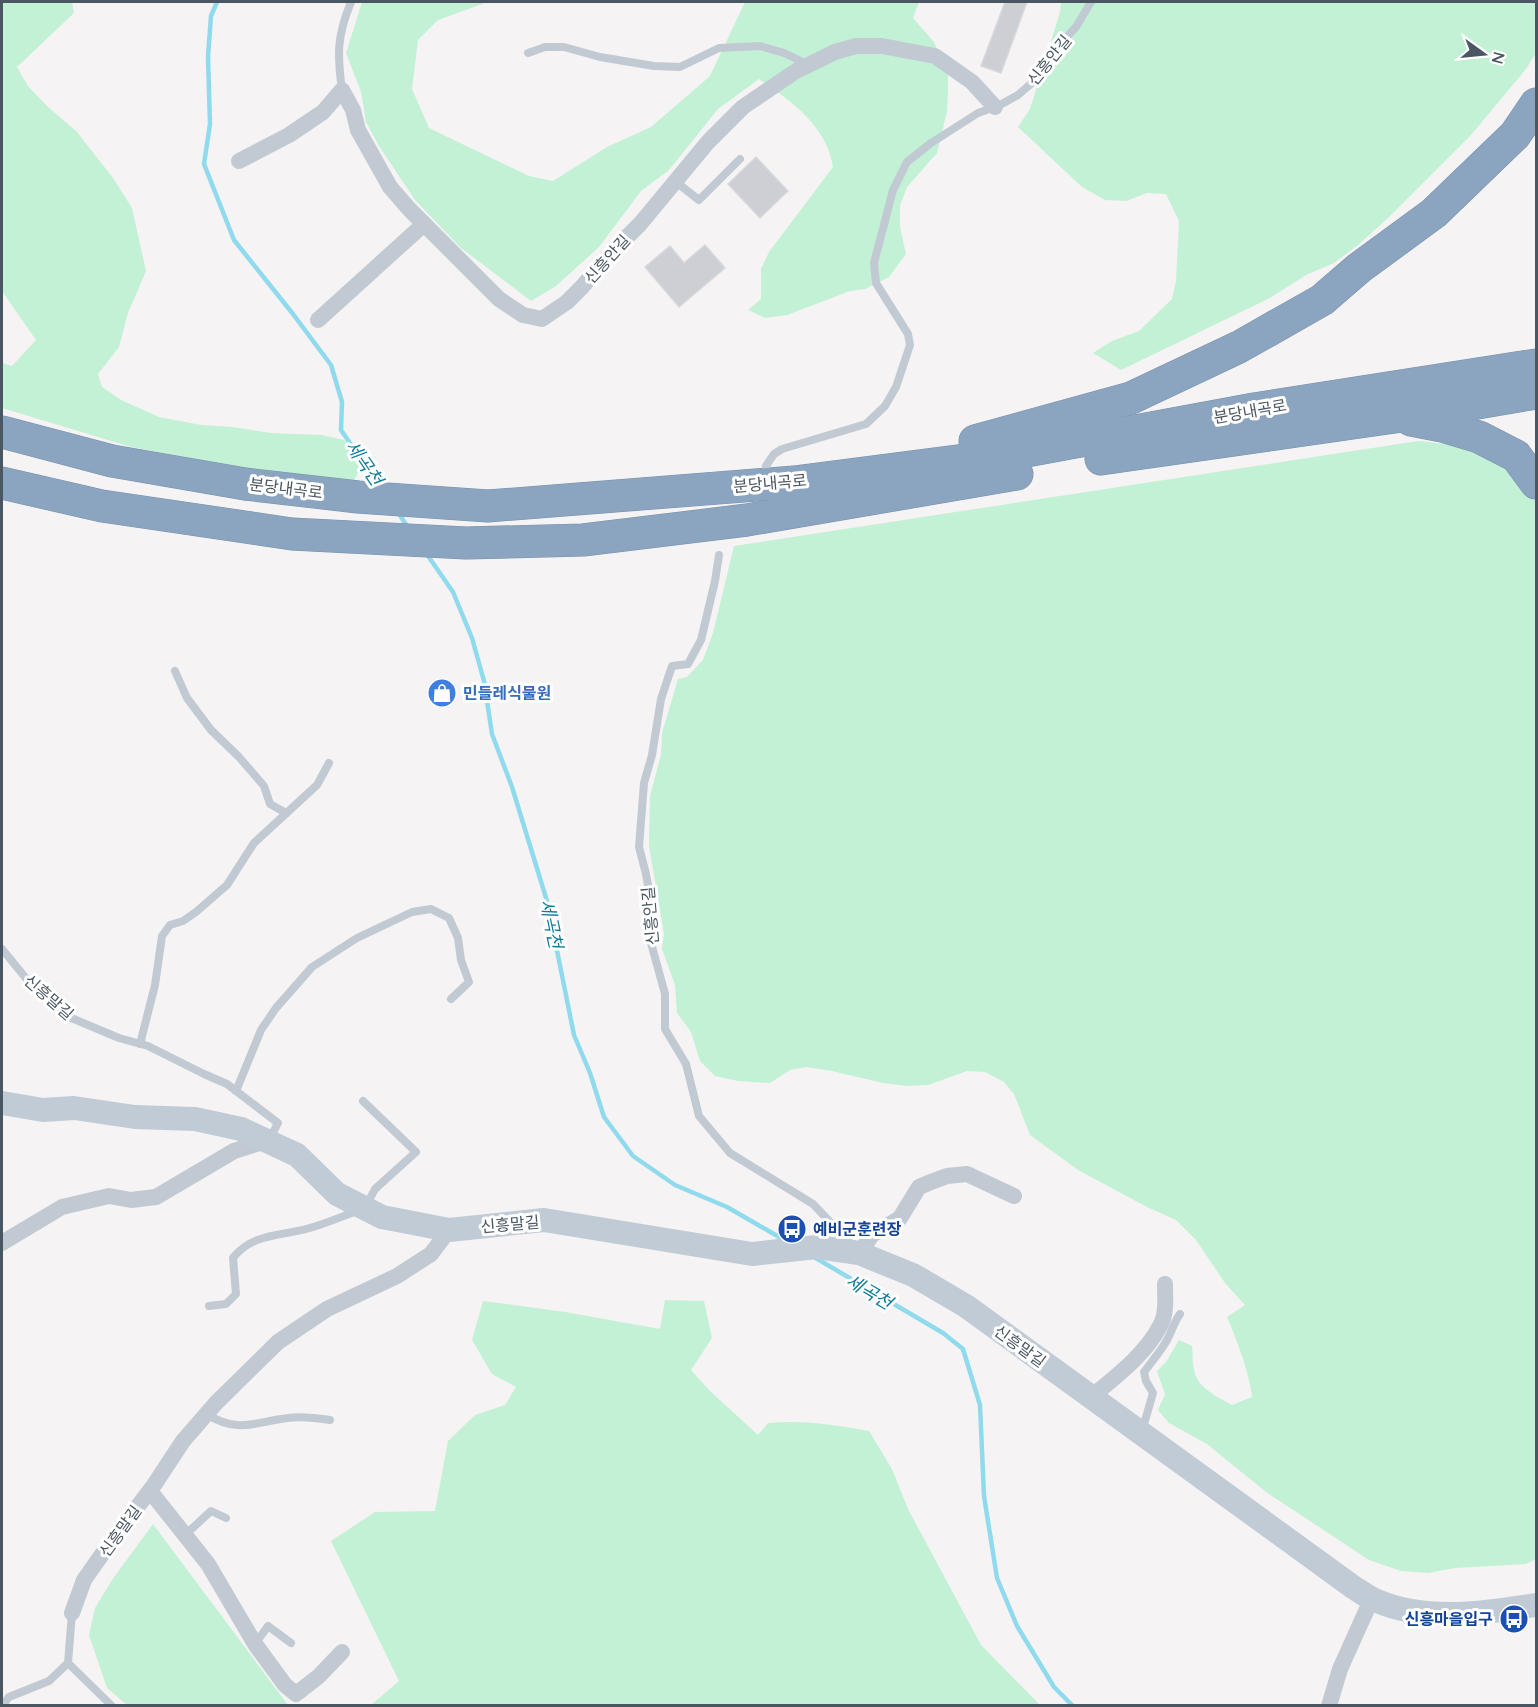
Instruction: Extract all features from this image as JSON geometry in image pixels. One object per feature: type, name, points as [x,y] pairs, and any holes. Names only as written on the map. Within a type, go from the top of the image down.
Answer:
[{"type":"highway","points":[[794,482],[1004,434],[1131,398],[1239,347],[1322,300],[1359,268],[1434,213],[1515,135],[1536,104]]},
{"type":"highway","name":"분당내곡로","points":[[2,432],[112,461],[245,483],[388,499],[488,506],[794,482],[1011,454],[1254,409],[1536,365]]},
{"type":"highway","name":"분당내곡로","points":[[2,483],[102,506],[292,534],[466,543],[583,540],[747,520],[1142,452],[1395,417],[1536,393]]},
{"type":"highway","points":[[1395,417],[1442,426],[1479,437],[1516,456],[1536,483]]},
{"type":"street","name":"신흥안길","points":[[342,90],[353,110],[358,130],[390,187],[499,299],[523,315],[542,319],[567,302],[582,287],[676,182],[708,142],[743,107],[796,71],[836,52],[856,46],[882,46],[935,56],[972,82],[995,107]]},
{"type":"street","points":[[239,161],[290,135],[323,112],[342,90]]},
{"type":"street","points":[[318,320],[424,224]]},
{"type":"street","name":"신흥말길","points":[[2,1103],[43,1110],[74,1108],[135,1118],[195,1119],[241,1128],[297,1155],[337,1194],[382,1217],[449,1230],[544,1220],[752,1254],[817,1247],[859,1252],[913,1275],[966,1306],[1090,1398],[1372,1598],[1412,1611],[1452,1614],[1536,1605]]},
{"type":"street","points":[[2,1243],[63,1207],[109,1196],[131,1200],[156,1197],[234,1151],[268,1140]]},
{"type":"street","points":[[859,1252],[872,1235],[900,1218],[919,1187],[947,1176],[968,1174],[1014,1196]]},
{"type":"street","name":"신흥말길","points":[[72,1613],[84,1581],[150,1491],[183,1441],[206,1414],[278,1342],[327,1309],[397,1276],[431,1254],[449,1230]]},
{"type":"street","points":[[1090,1398],[1137,1357],[1161,1325],[1164,1314],[1165,1284]]},
{"type":"street","points":[[150,1491],[208,1564],[255,1644],[285,1685],[296,1694],[319,1677],[342,1652]]},
{"type":"street","points":[[1329,1706],[1340,1669],[1372,1598]]},
{"type":"lane","name":"신흥안길","points":[[342,90],[338,42],[351,2]]},
{"type":"lane","name":"신흥안길","points":[[766,466],[774,454],[782,449],[866,424],[885,406],[896,387],[910,345],[908,334],[876,283],[874,263],[893,190],[907,162],[978,113],[1017,96],[1033,82],[1063,40],[1076,27],[1091,2]]},
{"type":"lane","points":[[528,53],[545,47],[564,47],[600,57],[654,66],[680,67],[719,48],[760,46],[784,53],[809,65]]},
{"type":"lane","points":[[676,182],[699,200],[740,159]]},
{"type":"lane","name":"신흥안길","points":[[718,555],[715,581],[702,640],[688,664],[672,666],[661,699],[652,755],[644,783],[639,847],[652,908],[651,943],[665,994],[665,1029],[686,1064],[699,1116],[730,1152],[813,1204],[859,1252]]},
{"type":"lane","points":[[175,671],[187,698],[211,730],[264,786],[270,804],[286,813]]},
{"type":"lane","points":[[140,1044],[155,985],[162,936],[170,925],[183,921],[227,885],[254,843],[317,785],[329,763]]},
{"type":"lane","points":[[236,1091],[261,1030],[276,1008],[312,967],[357,938],[412,912],[431,909],[449,918],[458,938],[461,960],[469,982],[451,999]]},
{"type":"lane","name":"신흥말길","points":[[2,949],[29,982],[69,1017],[119,1038],[148,1046],[227,1084],[278,1123],[268,1140]]},
{"type":"lane","points":[[209,1306],[226,1304],[236,1294],[233,1258],[241,1247],[257,1239],[306,1229],[365,1208],[375,1189],[416,1152],[363,1101]]},
{"type":"lane","points":[[1141,1434],[1153,1393],[1146,1382],[1144,1372],[1161,1350],[1180,1314]]},
{"type":"lane","points":[[206,1414],[220,1423],[249,1426],[291,1417],[330,1420]]},
{"type":"lane","points":[[185,1535],[211,1511],[226,1518]]},
{"type":"lane","points":[[2,1706],[9,1697],[49,1681],[68,1663],[72,1613]]},
{"type":"lane","points":[[255,1644],[268,1626],[291,1643]]},
{"type":"lane","points":[[68,1663],[112,1706]]},
{"type":"green space","points":[[2,2],[72,2],[74,13],[17,67],[28,86],[77,132],[113,178],[132,208],[146,271],[128,313],[119,347],[98,374],[102,387],[121,400],[159,417],[201,425],[271,433],[322,435],[344,440],[358,452],[363,462],[353,483],[255,470],[131,447],[2,408],[2,363],[12,366],[36,340],[2,291]]},
{"type":"green space","points":[[362,2],[488,2],[438,20],[418,40],[412,89],[429,128],[529,176],[553,181],[607,147],[651,127],[710,76],[745,2],[919,2],[913,18],[934,42],[948,76],[947,111],[937,153],[907,187],[900,205],[900,227],[906,254],[889,277],[865,289],[850,291],[787,315],[765,318],[748,310],[761,299],[761,269],[769,252],[833,167],[823,139],[806,116],[759,79],[718,109],[669,170],[641,191],[599,247],[556,286],[531,301],[461,248],[415,200],[379,146],[366,122],[361,92],[346,53]]},
{"type":"green space","points":[[1061,2],[1536,2],[1536,53],[1526,69],[1471,135],[1358,245],[1334,263],[1306,275],[1270,298],[1121,370],[1093,353],[1112,341],[1139,331],[1172,299],[1176,281],[1179,221],[1166,194],[1147,193],[1126,201],[1105,200],[1082,187],[1018,127],[1030,109],[1060,12]]},
{"type":"green space","points":[[1418,441],[1467,448],[1491,457],[1511,470],[1536,498],[1536,1559],[1526,1564],[1455,1568],[1428,1573],[1401,1571],[1369,1560],[1266,1492],[1207,1444],[1169,1423],[1158,1410],[1165,1394],[1157,1371],[1166,1362],[1179,1340],[1192,1346],[1196,1376],[1209,1391],[1232,1405],[1252,1397],[1239,1346],[1227,1317],[1245,1305],[1225,1283],[1196,1240],[1176,1220],[1078,1170],[1030,1135],[1014,1094],[1004,1082],[985,1072],[967,1071],[928,1085],[907,1086],[806,1067],[790,1070],[770,1083],[738,1081],[715,1076],[700,1061],[691,1032],[677,1013],[675,985],[662,949],[664,934],[649,846],[650,796],[661,755],[662,733],[678,679],[687,677],[703,660],[713,633],[734,546]]},
{"type":"green space","points":[[665,1300],[704,1301],[712,1338],[691,1370],[710,1391],[758,1435],[768,1423],[781,1422],[819,1424],[869,1431],[892,1469],[908,1509],[981,1645],[1040,1705],[371,1705],[399,1681],[331,1541],[375,1512],[435,1511],[448,1441],[475,1415],[505,1405],[516,1387],[492,1374],[472,1340],[483,1301],[565,1312],[660,1329]]},
{"type":"green space","points":[[153,1524],[288,1705],[127,1705],[107,1688],[89,1635],[95,1608],[112,1580]]},
{"type":"building","points":[[1005,2],[1027,2],[1001,73],[981,66]]},
{"type":"building","points":[[756,157],[788,191],[760,218],[728,184]]},
{"type":"building","points":[[705,245],[725,268],[679,307],[645,267],[670,246],[684,263]]},
{"type":"waterway","name":"세곡천","points":[[217,2],[211,16],[208,57],[210,124],[204,164],[234,240],[331,365],[342,402],[341,430],[380,487]]},
{"type":"waterway","name":"세곡천","points":[[397,511],[409,529]]},
{"type":"waterway","name":"세곡천","points":[[426,553],[453,592],[472,638],[484,681],[492,734],[512,787],[547,901],[574,1035],[590,1073],[604,1117],[633,1156],[675,1185],[727,1207],[786,1241]]},
{"type":"waterway","name":"세곡천","points":[[814,1257],[943,1333],[963,1349],[980,1405],[984,1496],[997,1578],[1017,1626],[1054,1687],[1073,1706]]},
{"type":"place","name":"민들레식물원","points":[[442,693]]},
{"type":"place","name":"예비군훈련장","points":[[792,1229]]},
{"type":"place","name":"신흥마을입구","points":[[1514,1619]]}]
